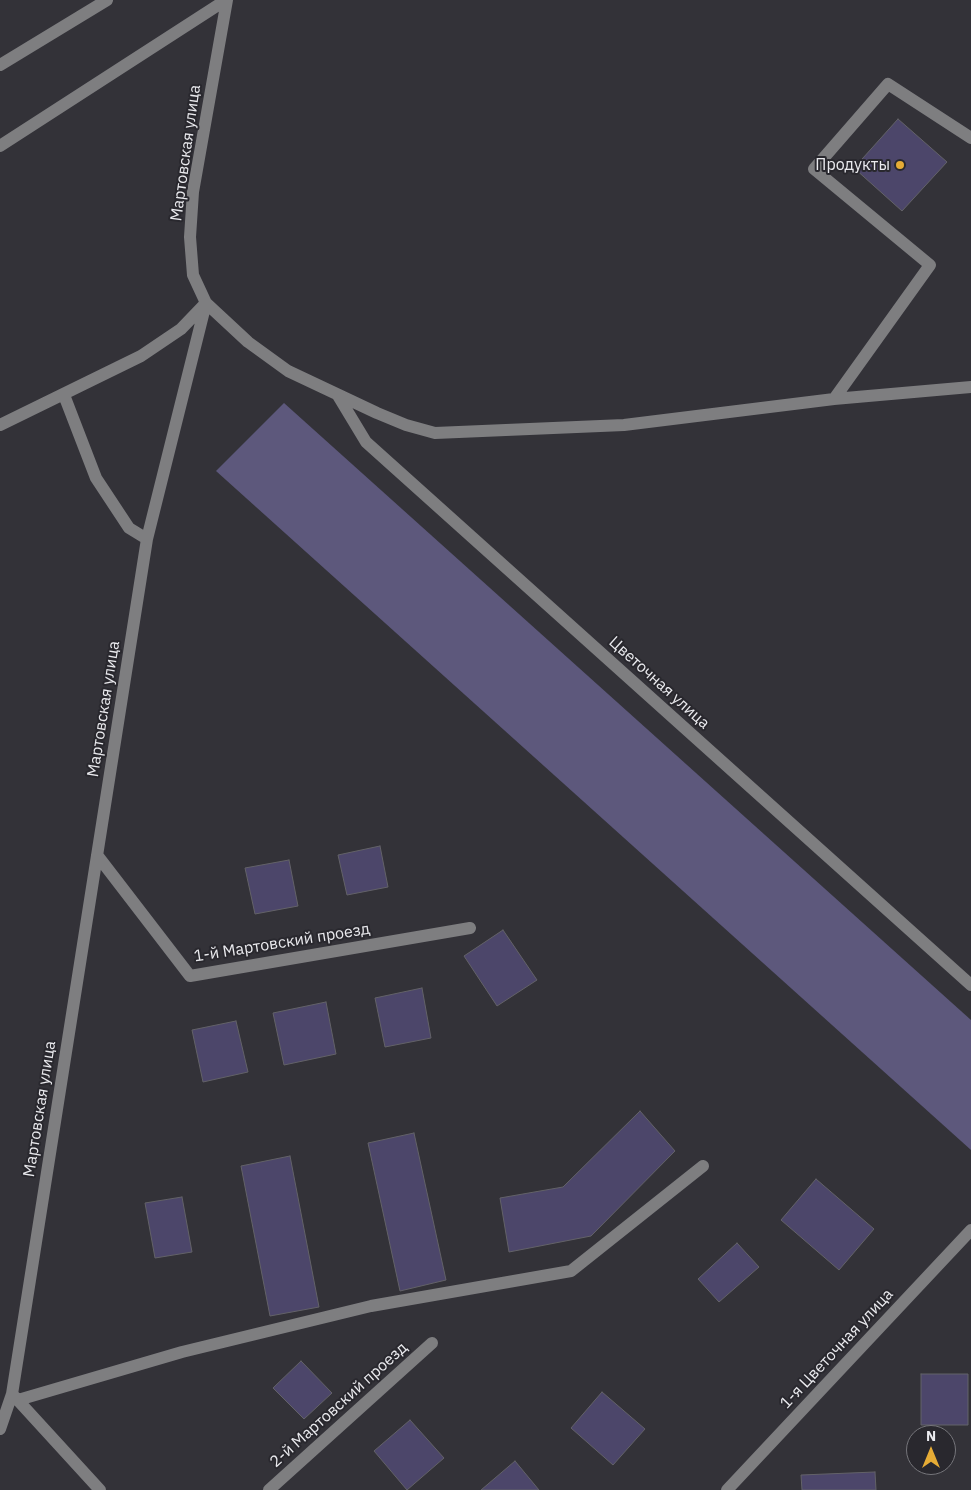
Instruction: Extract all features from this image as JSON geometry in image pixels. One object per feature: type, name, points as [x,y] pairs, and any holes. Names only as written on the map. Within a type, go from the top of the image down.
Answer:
[{"type":"street","points":[[0,65],[107,0]]},
{"type":"street","points":[[0,146],[226,0]]},
{"type":"street","name":"Мартовская улица","points":[[0,1429],[15,1397],[147,539],[206,302],[193,275],[190,237],[193,192],[226,0]]},
{"type":"street","points":[[834,399],[930,265],[814,169],[888,84],[971,138]]},
{"type":"street","points":[[0,425],[141,356],[181,329],[206,302],[248,342],[288,371],[406,425],[435,433],[624,425],[834,399],[971,387]]},
{"type":"street","name":"Цветочная улица","points":[[337,394],[366,442],[971,986]]},
{"type":"street","points":[[64,395],[96,478],[129,528],[147,539]]},
{"type":"street","name":"1-й Мартовский проезд","points":[[97,855],[190,976],[470,928]]},
{"type":"street","points":[[100,1490],[15,1397],[182,1352],[371,1306],[570,1271],[703,1166]]},
{"type":"street","name":"1-я Цветочная улица","points":[[728,1490],[971,1230]]},
{"type":"street","name":"2-й Мартовский проезд","points":[[269,1490],[432,1343]]},
{"type":"shaded area","points":[[284,403],[971,1020],[971,1150],[216,471]]},
{"type":"building","name":"Продукты","points":[[898,119],[947,162],[902,211],[854,168]]},
{"type":"building","points":[[380,846],[388,887],[347,895],[338,855]]},
{"type":"building","points":[[289,860],[298,906],[255,914],[245,868]]},
{"type":"building","points":[[503,930],[537,980],[497,1006],[464,956]]},
{"type":"building","points":[[422,988],[431,1038],[385,1047],[375,998]]},
{"type":"building","points":[[326,1002],[336,1054],[284,1065],[273,1013]]},
{"type":"building","points":[[236,1021],[248,1072],[203,1082],[192,1030]]},
{"type":"building","points":[[640,1111],[675,1151],[591,1236],[509,1252],[500,1198],[563,1187]]},
{"type":"building","points":[[414,1133],[446,1280],[400,1291],[368,1143]]},
{"type":"building","points":[[290,1156],[319,1307],[270,1316],[241,1166]]},
{"type":"building","points":[[816,1179],[874,1229],[839,1270],[781,1220]]},
{"type":"building","points":[[182,1197],[192,1252],[155,1258],[145,1203]]},
{"type":"building","points":[[737,1243],[759,1267],[719,1302],[698,1279]]},
{"type":"building","points":[[301,1361],[332,1393],[304,1419],[273,1388]]},
{"type":"building","points":[[921,1374],[968,1374],[968,1425],[921,1425]]},
{"type":"building","points":[[602,1392],[645,1429],[613,1465],[571,1428]]},
{"type":"building","points":[[410,1420],[444,1458],[407,1490],[374,1451]]},
{"type":"building","points":[[515,1461],[539,1490],[481,1490]]},
{"type":"building","points":[[875,1472],[876,1490],[802,1490],[801,1475]]},
{"type":"place","name":"Продукты","points":[[900,165]]}]
